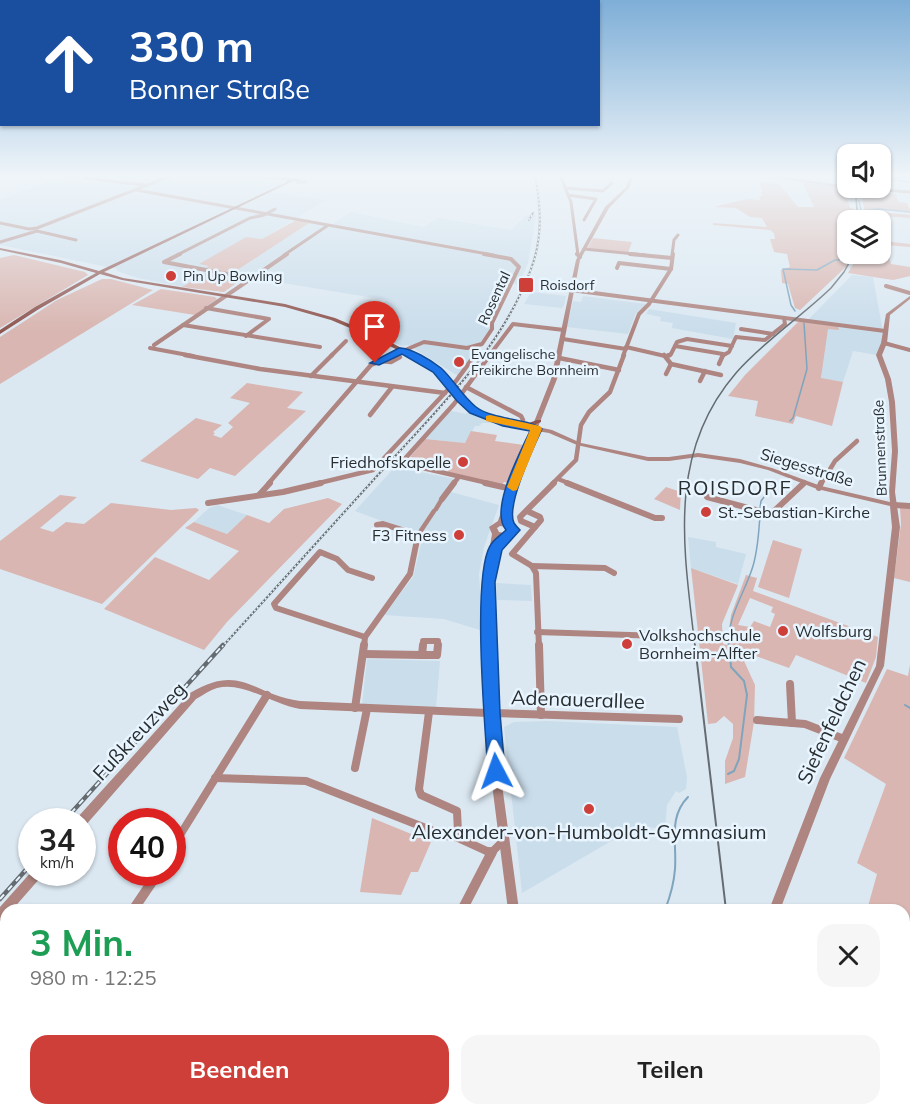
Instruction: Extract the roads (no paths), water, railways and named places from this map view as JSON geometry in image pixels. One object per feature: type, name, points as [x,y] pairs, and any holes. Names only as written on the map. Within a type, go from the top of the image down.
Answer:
[{"type":"main road","points":[[0,332],[57,296],[196,227]]},
{"type":"main road","points":[[0,246],[142,283],[285,306],[319,314],[349,325],[401,354],[437,370],[460,399],[474,411],[494,420],[538,425]]},
{"type":"street","points":[[15,227],[29,231]]},
{"type":"street","points":[[0,246],[29,231],[44,227]]},
{"type":"street","points":[[232,227],[164,262],[248,278]]},
{"type":"street","points":[[325,227],[248,278],[152,347],[260,369],[446,392]]},
{"type":"street","name":"Rosental","points":[[333,227],[497,255],[515,262],[519,269],[492,323],[492,329],[482,344],[476,347],[428,342],[401,354],[391,362],[380,360],[371,364],[356,382]]},
{"type":"street","points":[[574,227],[577,254],[580,257]]},
{"type":"street","points":[[504,523],[512,489],[554,379],[571,290],[580,257],[596,227]]},
{"type":"street","points":[[37,230],[76,240]]},
{"type":"street","points":[[535,527],[521,521],[520,517],[576,460],[580,425],[610,392],[639,314],[671,269],[674,240],[678,235]]},
{"type":"street","points":[[584,249],[672,256]]},
{"type":"street","points":[[617,268],[619,263],[671,269]]},
{"type":"street","points":[[886,286],[910,292]]},
{"type":"street","points":[[571,290],[885,331]]},
{"type":"street","name":"Brunnenstraße","points":[[894,505],[892,492],[895,452],[891,402],[888,379],[879,356],[884,343],[888,314],[910,297]]},
{"type":"street","points":[[206,308],[268,319],[246,336]]},
{"type":"street","points":[[675,346],[723,354],[729,352],[737,336],[763,340],[785,324],[784,318]]},
{"type":"street","points":[[512,489],[401,465],[409,452],[456,401],[513,324],[564,330]]},
{"type":"street","points":[[183,325],[320,347]]},
{"type":"street","points":[[741,328],[773,334]]},
{"type":"street","points":[[563,339],[667,356],[671,354],[677,342],[685,339],[732,346]]},
{"type":"street","points":[[310,376],[346,342]]},
{"type":"street","points":[[884,343],[910,350]]},
{"type":"street","points":[[208,503],[294,490],[373,470],[456,382],[477,352],[476,347]]},
{"type":"street","points":[[719,364],[723,354]]},
{"type":"street","points":[[667,356],[671,364]]},
{"type":"street","points":[[559,358],[619,370]]},
{"type":"street","points":[[671,364],[721,375]]},
{"type":"street","points":[[666,374],[671,364]]},
{"type":"street","points":[[700,381],[705,370]]},
{"type":"street","points":[[259,495],[356,382]]},
{"type":"street","points":[[370,415],[392,387]]},
{"type":"street","points":[[465,389],[521,416],[522,423]]},
{"type":"street","name":"Siegesstraße","points":[[538,425],[579,444],[658,460],[698,455],[730,459],[770,469],[819,488],[894,505]]},
{"type":"street","points":[[819,488],[826,471],[848,446],[857,441]]},
{"type":"street","points":[[355,708],[365,637],[410,574],[418,535],[458,478]]},
{"type":"street","points":[[558,479],[648,515],[662,518]]},
{"type":"street","points":[[707,497],[771,514],[804,483]]},
{"type":"street","points":[[894,505],[910,506]]},
{"type":"street","name":"Siefenfeldchen","points":[[777,904],[811,813],[880,666],[896,527],[894,505]]},
{"type":"street","points":[[524,513],[542,519],[512,554],[532,566],[536,573],[542,715]]},
{"type":"street","points":[[504,523],[493,527],[496,534],[495,548],[488,582],[492,713],[504,840],[513,904]]},
{"type":"street","points":[[495,548],[513,530],[504,523]]},
{"type":"street","points":[[377,525],[383,524],[418,535]]},
{"type":"street","points":[[496,534],[505,536]]},
{"type":"street","points":[[365,637],[276,608],[274,604],[320,552],[337,559],[348,570],[372,578]]},
{"type":"street","points":[[532,566],[605,568],[614,573]]},
{"type":"street","points":[[537,632],[661,636]]},
{"type":"street","points":[[363,654],[422,655]]},
{"type":"street","name":"Fußkreuzweg","points":[[93,808],[182,708],[205,688],[225,682],[237,682],[267,695]]},
{"type":"street","points":[[790,684],[792,723]]},
{"type":"street","points":[[186,823],[267,695]]},
{"type":"street","name":"Adenauerallee","points":[[267,695],[289,703],[367,709],[679,719]]},
{"type":"street","points":[[355,768],[367,709]]},
{"type":"street","points":[[429,712],[419,789],[421,795],[457,811],[458,832],[456,837]]},
{"type":"street","points":[[757,720],[819,728],[844,739]]},
{"type":"street","points":[[215,778],[306,781],[446,836],[456,837],[491,853]]},
{"type":"street","points":[[465,904],[491,853],[504,840]]},
{"type":"street","points":[[10,904],[26,886]]},
{"type":"street","points":[[137,904],[149,886]]},
{"type":"waterway","points":[[795,311],[791,305],[783,269],[817,270],[837,260]]},
{"type":"waterway","points":[[790,421],[793,418],[807,369],[804,323]]},
{"type":"waterway","points":[[760,508],[761,501],[772,486]]},
{"type":"waterway","points":[[729,645],[733,616],[755,560],[760,514]]},
{"type":"waterway","points":[[728,774],[734,771],[739,759],[747,695],[744,681],[731,667],[729,645]]},
{"type":"waterway","points":[[905,705],[910,708]]},
{"type":"waterway","points":[[667,904],[674,874],[676,822],[678,813],[688,797]]},
{"type":"tram line","points":[[695,647],[687,575],[685,504],[689,470],[699,436],[714,404],[736,373],[758,350],[831,288],[848,264]]},
{"type":"tram line","points":[[695,645],[725,904]]},
{"type":"railway","points":[[222,647],[469,374],[504,324],[519,297],[535,257],[539,227]]},
{"type":"railway","points":[[76,808],[223,645]]},
{"type":"railway","points":[[0,899],[18,879]]},
{"type":"place","name":"Pin Up Bowling","points":[[171,276]]},
{"type":"place","name":"Roisdorf","points":[[526,285]]},
{"type":"place","name":"Evangelische Freikirche Bornheim","points":[[459,362]]},
{"type":"place","name":"Friedhofskapelle","points":[[463,462]]},
{"type":"place","name":"St.-Sebastian-Kirche","points":[[706,512]]},
{"type":"place","name":"F3 Fitness","points":[[459,535]]},
{"type":"place","name":"Wolfsburg","points":[[783,631]]},
{"type":"place","name":"Volkshochschule Bornheim-Alfter","points":[[627,644]]},
{"type":"place","name":"Alexander-von-Humboldt-Gymnasium","points":[[589,809]]},
{"type":"district","name":"ROISDORF","points":[[735,487]]}]
